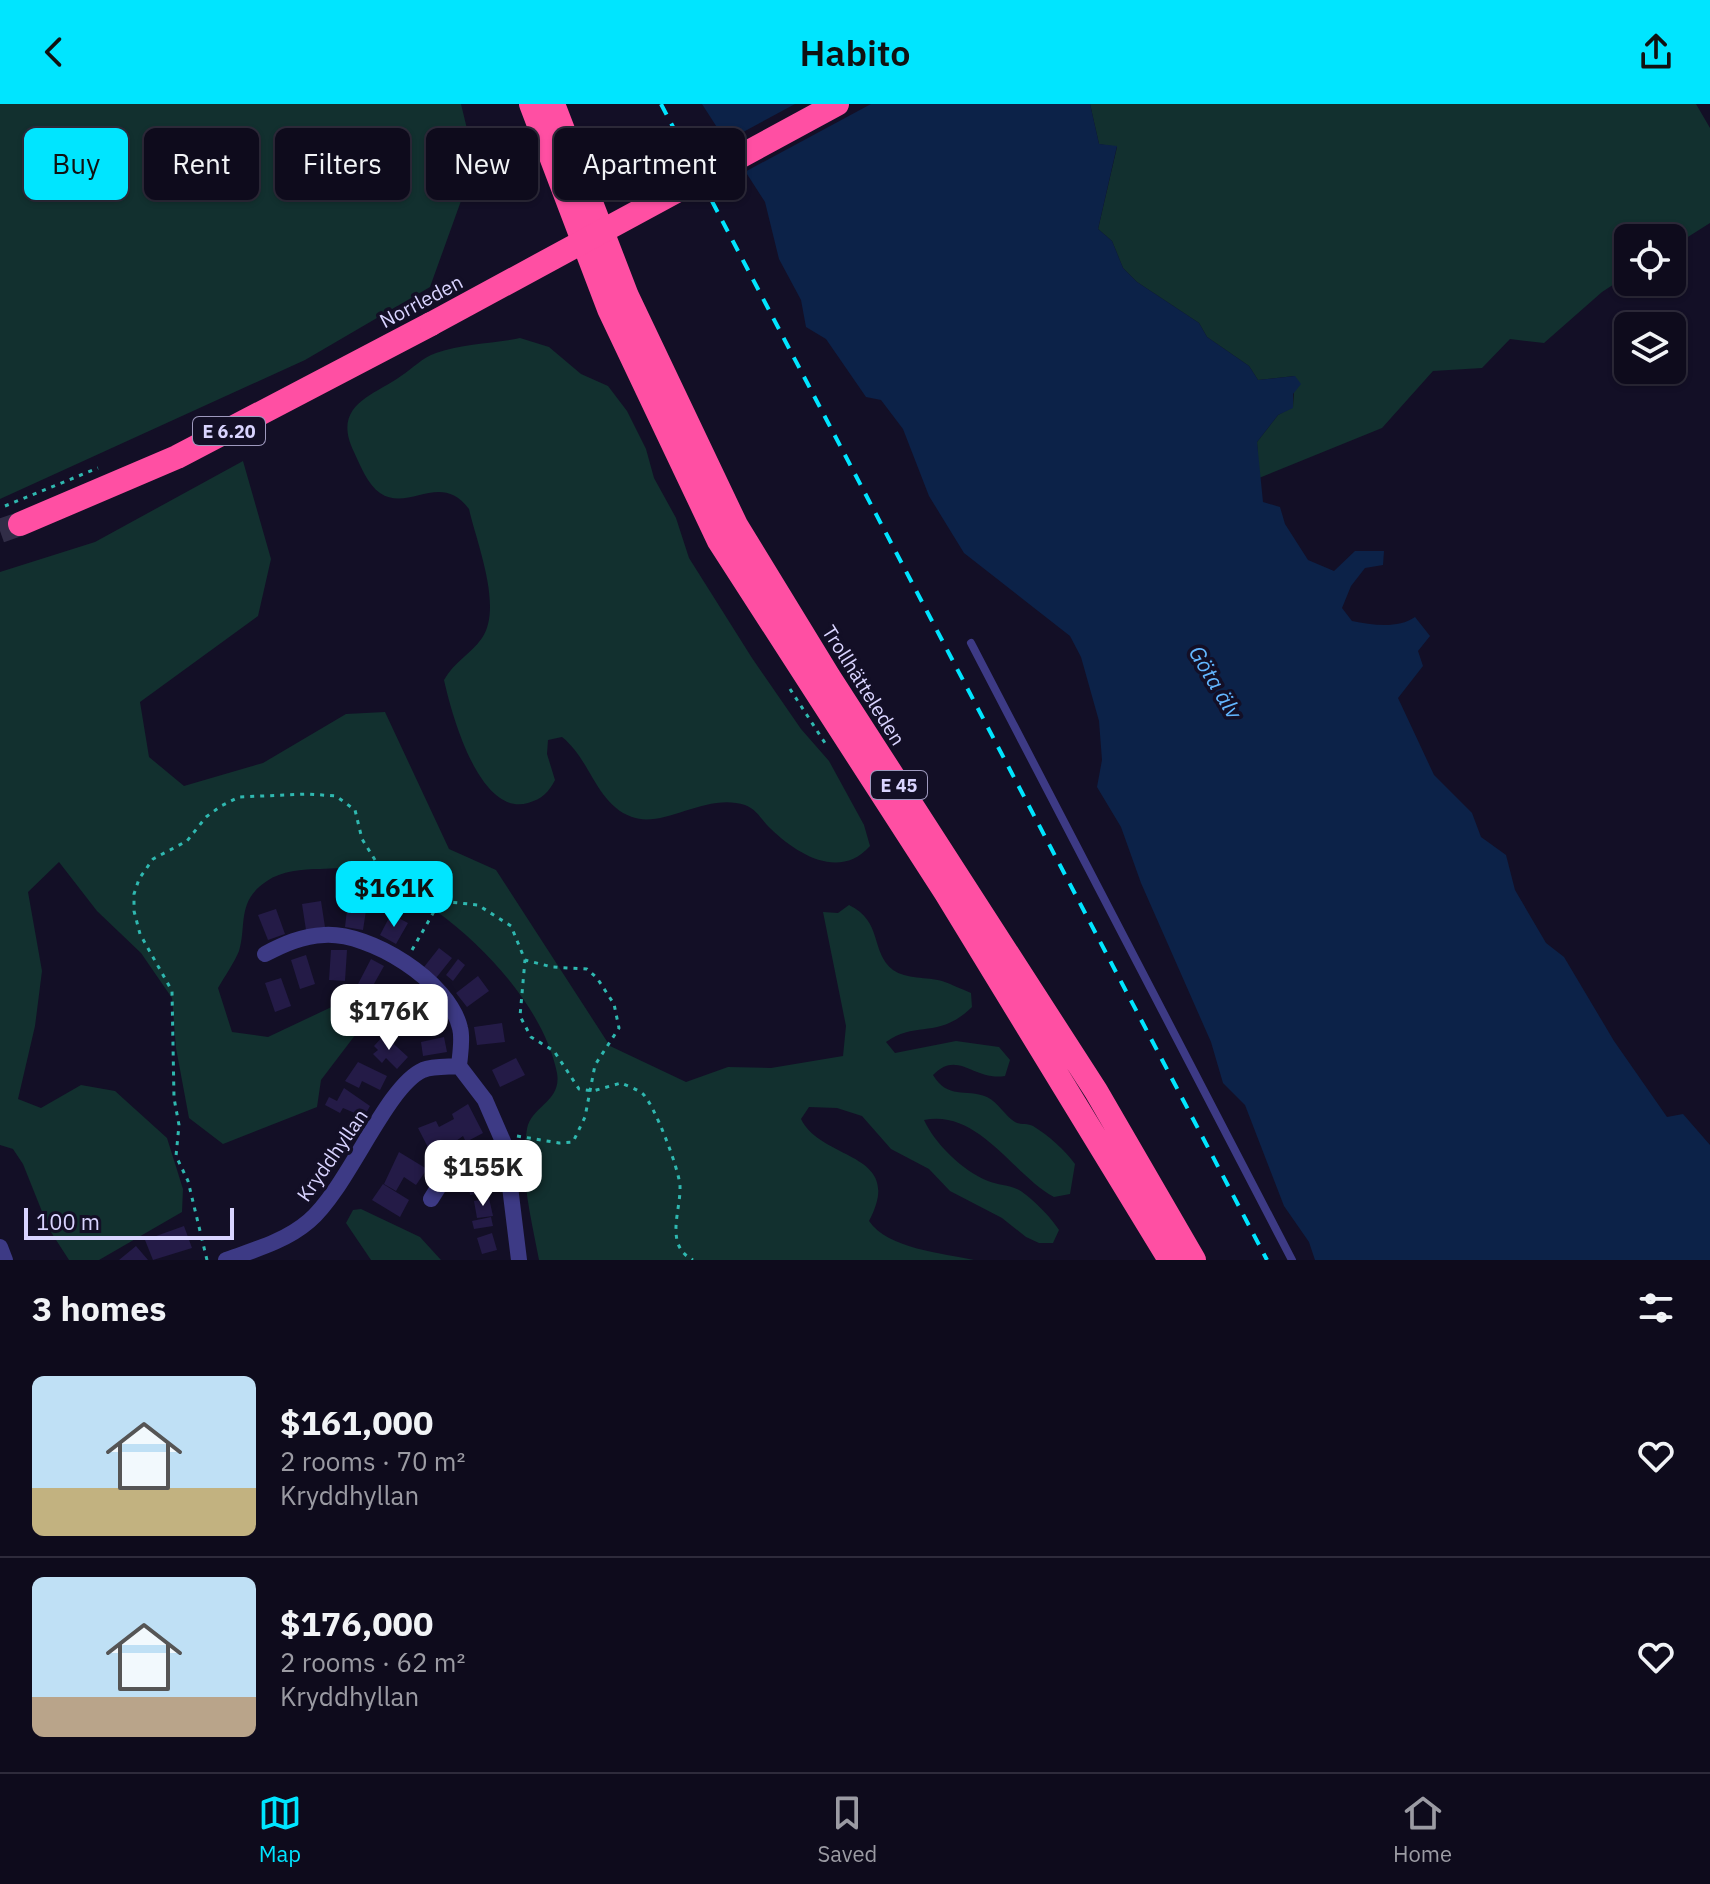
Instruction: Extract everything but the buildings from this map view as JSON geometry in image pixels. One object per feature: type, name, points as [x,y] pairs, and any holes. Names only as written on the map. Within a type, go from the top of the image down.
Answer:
[{"type":"highway","name":"E 45","points":[[531,104],[609,309],[719,541],[946,893],[1170,1260]]},
{"type":"highway","name":"Trollhätteleden","points":[[553,104],[627,296],[736,525],[829,677],[1096,1091],[1194,1260]]},
{"type":"highway","name":"Norrleden","points":[[13,515],[177,457],[431,324],[837,104]]},
{"type":"street","points":[[265,954],[292,940],[325,935],[359,938],[404,963],[430,982],[449,1004],[461,1029],[459,1066],[485,1100],[505,1146],[519,1260]]},
{"type":"street","name":"Kryddhyllan","points":[[226,1260],[291,1235],[310,1220],[344,1178],[399,1089],[423,1070],[459,1066]]},
{"type":"street","points":[[431,1199],[451,1167],[505,1146]]},
{"type":"street","points":[[0,1247],[5,1260]]},
{"type":"lane","points":[[971,643],[1292,1260]]},
{"type":"path","points":[[13,515],[101,467]]},
{"type":"path","points":[[207,1260],[188,1181],[176,1156],[179,1125],[174,1098],[172,991],[140,934],[134,894],[139,879],[153,859],[187,841],[206,817],[239,797],[325,794],[336,796],[355,810],[362,839],[393,889],[440,901],[478,905],[511,926],[525,960],[520,1016],[531,1037],[554,1051],[579,1089],[589,1090],[621,1083],[643,1094],[653,1109],[680,1185],[676,1239],[686,1257],[693,1260]]},
{"type":"path","points":[[404,963],[440,901]]},
{"type":"path","points":[[505,1146],[517,1135],[559,1143],[573,1142],[585,1117],[595,1065],[619,1028],[614,1004],[597,978],[587,969],[552,967],[525,960]]},
{"type":"green space","points":[[0,104],[461,104],[467,128],[426,128],[426,200],[461,200],[430,287],[305,360],[0,499]]},
{"type":"green space","points":[[1090,104],[1696,104],[1710,128],[1710,223],[1686,238],[1686,224],[1614,224],[1614,284],[1544,343],[1510,339],[1482,368],[1433,371],[1382,428],[1259,478],[1257,442],[1278,415],[1293,407],[1295,376],[1258,380],[1249,366],[1207,337],[1199,323],[1137,282],[1123,268],[1112,241],[1098,229],[1117,147],[1099,144]]},
{"type":"green space","points":[[520,338],[549,347],[581,374],[608,386],[627,411],[646,449],[654,478],[676,518],[689,558],[752,658],[801,729],[829,761],[864,825],[870,846],[858,856],[833,862],[806,855],[782,839],[753,810],[730,802],[658,818],[632,817],[610,802],[580,757],[562,737],[548,740],[547,754],[555,780],[548,791],[537,799],[528,803],[511,803],[496,795],[482,780],[461,738],[444,680],[478,644],[488,625],[489,593],[469,509],[458,498],[447,493],[391,498],[380,493],[359,463],[348,436],[348,423],[358,404],[431,355],[457,347]]},
{"type":"green space","points":[[243,461],[271,559],[258,616],[140,702],[149,757],[184,786],[263,763],[346,714],[385,712],[449,849],[496,870],[610,1046],[686,1082],[728,1067],[771,1068],[843,1056],[846,1026],[823,912],[838,913],[849,905],[867,919],[881,954],[893,970],[942,981],[971,993],[972,1007],[960,1017],[938,1027],[908,1032],[886,1042],[895,1053],[956,1041],[999,1047],[1010,1060],[1005,1076],[984,1074],[958,1065],[942,1068],[933,1075],[951,1091],[987,1097],[1015,1122],[1031,1125],[1044,1134],[1075,1164],[1070,1194],[1054,1197],[994,1146],[962,1124],[944,1119],[924,1120],[942,1147],[969,1171],[988,1181],[1019,1190],[1035,1203],[1059,1230],[1053,1243],[1039,1243],[1026,1237],[1002,1218],[950,1191],[929,1169],[891,1149],[862,1116],[837,1108],[809,1107],[801,1119],[811,1133],[857,1160],[869,1169],[877,1182],[878,1198],[869,1221],[878,1230],[902,1244],[974,1260],[539,1260],[524,1162],[530,1121],[551,1097],[557,1083],[547,1041],[530,1009],[507,978],[451,922],[419,899],[387,882],[352,869],[307,869],[279,875],[257,889],[247,905],[239,951],[218,988],[232,1032],[268,1037],[340,1003],[359,1030],[321,1080],[317,1107],[223,1144],[189,1118],[176,1048],[172,998],[141,953],[97,911],[59,862],[28,892],[42,971],[35,1026],[18,1099],[41,1108],[81,1085],[115,1091],[167,1138],[183,1189],[182,1212],[99,1260],[69,1260],[49,1229],[23,1164],[13,1149],[0,1145],[0,572],[95,542]]},
{"type":"green space","points":[[361,1209],[420,1237],[441,1260],[371,1260],[346,1223],[353,1210]]},
{"type":"water","name":"Göta älv","points":[[702,104],[1090,104],[1099,144],[1117,146],[1098,229],[1112,241],[1123,268],[1137,282],[1199,323],[1207,337],[1249,366],[1258,380],[1295,376],[1301,384],[1293,394],[1293,408],[1278,415],[1257,442],[1263,502],[1280,507],[1285,524],[1308,560],[1334,571],[1355,551],[1384,551],[1383,565],[1365,568],[1351,586],[1342,608],[1352,621],[1368,624],[1393,625],[1415,617],[1430,636],[1418,651],[1423,666],[1398,698],[1434,775],[1472,813],[1481,837],[1506,855],[1515,890],[1546,943],[1564,957],[1614,1041],[1667,1117],[1683,1114],[1710,1145],[1710,1260],[1315,1260],[1309,1242],[1284,1206],[1245,1105],[1223,1083],[1211,1042],[1141,883],[1121,827],[1097,787],[1102,760],[1099,721],[1081,657],[1070,636],[964,553],[929,496],[903,429],[881,400],[866,397],[826,339],[806,327],[801,300],[779,259],[765,202],[745,171],[745,128],[717,128]]},
{"type":"pier","points":[[795,104],[871,104],[745,172],[745,131]]},
{"type":"tunnel","points":[[0,531],[20,524]]},
{"type":"railway","points":[[661,104],[1267,1260]]}]
